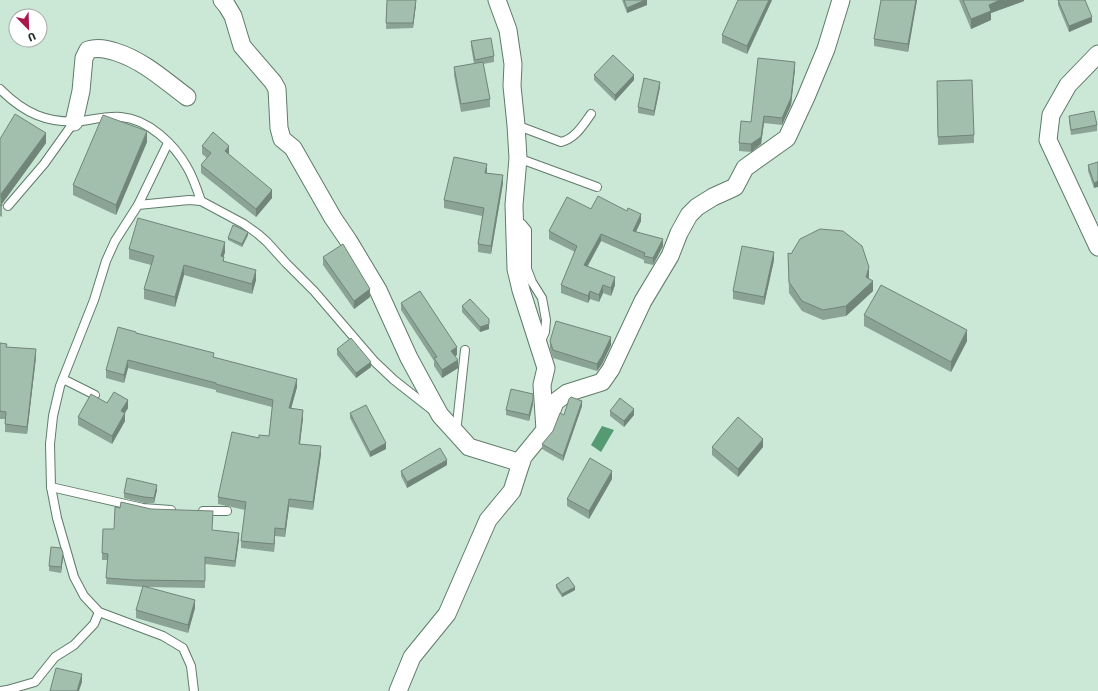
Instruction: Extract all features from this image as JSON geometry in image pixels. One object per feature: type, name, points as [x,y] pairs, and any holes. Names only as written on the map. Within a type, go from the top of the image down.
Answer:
[{"type":"street","points":[[222,0],[233,16],[242,46],[273,82],[277,89],[279,128],[282,139],[293,148],[333,218],[378,290],[409,358],[440,415],[469,447],[521,464]]},
{"type":"street","points":[[497,0],[508,30],[513,64],[512,86],[518,158],[514,205],[516,269],[521,290],[546,368],[542,385],[545,430]]},
{"type":"street","points":[[398,691],[412,657],[447,614],[488,520],[512,491],[523,456],[545,430],[555,402],[567,393],[602,382],[611,369],[642,301],[670,256],[679,233],[689,214],[713,196],[735,187],[744,168],[787,138],[826,49],[841,0]]},
{"type":"street","points":[[74,122],[81,92],[84,58],[88,50],[96,48],[126,56],[140,62],[187,97]]},
{"type":"street","points":[[1098,54],[1068,85],[1051,115],[1048,140],[1098,246]]},
{"type":"lane","points":[[0,89],[22,108],[35,114],[64,122],[115,117],[131,119],[152,129],[162,136],[180,156],[201,200]]},
{"type":"lane","points":[[516,125],[561,142],[567,141],[574,136],[591,114]]},
{"type":"lane","points":[[8,206],[44,164],[74,122]]},
{"type":"lane","points":[[168,143],[138,205],[115,241],[106,261],[94,300],[63,379],[53,416],[50,444],[51,487],[57,518],[74,577],[84,596],[99,612],[163,636],[183,648],[191,666],[194,691]]},
{"type":"lane","points":[[518,158],[597,187]]},
{"type":"lane","points":[[138,205],[201,200],[244,224],[258,234],[314,291],[375,362],[394,380],[440,415]]},
{"type":"lane","points":[[456,434],[465,350]]},
{"type":"lane","points":[[63,379],[95,395]]},
{"type":"lane","points":[[51,487],[143,508],[183,511]]},
{"type":"lane","points":[[198,511],[227,511]]},
{"type":"lane","points":[[0,691],[35,682],[54,657],[74,645],[94,624],[99,612]]},
{"type":"shaded area","points":[[602,426],[614,430],[601,452],[591,445]]},
{"type":"building","points":[[387,0],[416,0],[413,23],[386,23]]},
{"type":"building","points":[[624,0],[645,0],[627,8]]},
{"type":"building","points":[[738,0],[769,0],[747,46],[722,35]]},
{"type":"building","points":[[881,0],[916,0],[908,44],[874,39]]},
{"type":"building","points":[[963,0],[1000,0],[989,5],[991,11],[971,19]]},
{"type":"building","points":[[1058,0],[1085,0],[1092,17],[1069,26]]},
{"type":"building","points":[[491,38],[494,56],[475,60],[471,41]]},
{"type":"building","points":[[613,55],[634,75],[615,95],[594,75]]},
{"type":"building","points":[[758,58],[795,62],[791,98],[782,118],[764,116],[761,137],[751,144],[739,143],[741,121],[751,122]]},
{"type":"building","points":[[483,62],[490,99],[461,104],[454,67]]},
{"type":"building","points":[[644,78],[660,82],[654,111],[638,107]]},
{"type":"building","points":[[972,80],[974,135],[938,137],[937,81]]},
{"type":"building","points":[[1094,111],[1097,125],[1071,130],[1069,116]]},
{"type":"building","points":[[15,114],[46,133],[1,194],[2,206],[0,205],[0,139]]},
{"type":"building","points":[[103,115],[147,131],[116,205],[73,185]]},
{"type":"building","points":[[213,132],[229,146],[225,151],[272,190],[256,209],[201,165],[211,153],[202,146]]},
{"type":"building","points":[[454,157],[487,164],[485,173],[503,175],[491,246],[478,244],[484,208],[444,200]]},
{"type":"building","points":[[1098,162],[1098,181],[1094,183],[1088,165]]},
{"type":"building","points":[[598,196],[627,211],[628,208],[641,214],[633,231],[663,239],[653,258],[644,256],[645,253],[601,234],[584,265],[615,277],[611,288],[603,285],[599,295],[590,291],[588,296],[561,285],[577,246],[549,231],[567,197],[591,209]]},
{"type":"building","points":[[138,218],[225,242],[221,256],[224,257],[223,261],[256,270],[252,284],[184,265],[175,297],[144,289],[154,256],[129,249]]},
{"type":"building","points":[[233,225],[248,232],[242,244],[228,238]]},
{"type":"building","points":[[820,229],[843,231],[862,246],[869,267],[866,277],[873,281],[846,306],[823,310],[802,301],[789,282],[788,253],[791,254],[800,239]]},
{"type":"building","points":[[343,244],[370,289],[354,301],[323,257]]},
{"type":"building","points":[[742,246],[774,252],[764,297],[733,291]]},
{"type":"building","points":[[881,285],[967,330],[951,362],[864,315]]},
{"type":"building","points":[[420,291],[457,347],[451,351],[458,360],[442,370],[434,358],[437,357],[401,303]]},
{"type":"building","points":[[470,299],[489,319],[489,324],[480,327],[462,306]]},
{"type":"building","points":[[556,321],[611,337],[597,364],[553,350],[550,341]]},
{"type":"building","points":[[118,327],[214,353],[213,357],[297,379],[289,408],[303,410],[299,444],[321,446],[313,502],[289,499],[285,529],[275,528],[274,544],[241,541],[246,502],[218,497],[232,432],[259,438],[259,435],[269,436],[273,400],[216,383],[128,360],[124,375],[106,370]]},
{"type":"building","points":[[351,338],[371,362],[356,373],[337,349]]},
{"type":"building","points":[[0,343],[7,344],[6,347],[36,349],[27,427],[5,424],[6,412],[0,411]]},
{"type":"building","points":[[511,389],[533,394],[529,415],[506,410]]},
{"type":"building","points":[[114,392],[128,400],[121,411],[125,413],[112,436],[78,417],[91,394],[107,403]]},
{"type":"building","points":[[571,397],[582,401],[563,456],[542,444],[553,431],[560,413],[564,415]]},
{"type":"building","points":[[620,398],[634,409],[624,421],[610,411]]},
{"type":"building","points":[[366,405],[386,443],[370,452],[350,413]]},
{"type":"building","points":[[738,417],[763,439],[738,469],[712,447]]},
{"type":"building","points":[[440,448],[447,460],[407,482],[401,471]]},
{"type":"building","points":[[590,458],[612,471],[589,511],[567,499]]},
{"type":"building","points":[[127,478],[157,485],[154,498],[124,493]]},
{"type":"building","points":[[121,502],[151,509],[213,511],[212,530],[239,533],[235,561],[205,557],[205,581],[106,578],[108,554],[102,553],[103,529],[114,529],[115,507],[120,508]]},
{"type":"building","points":[[51,547],[61,548],[63,553],[61,567],[49,566]]},
{"type":"building","points":[[568,577],[575,587],[562,594],[556,585]]},
{"type":"building","points":[[143,586],[195,600],[188,625],[136,610]]},
{"type":"building","points":[[56,668],[82,674],[77,691],[50,691]]}]
